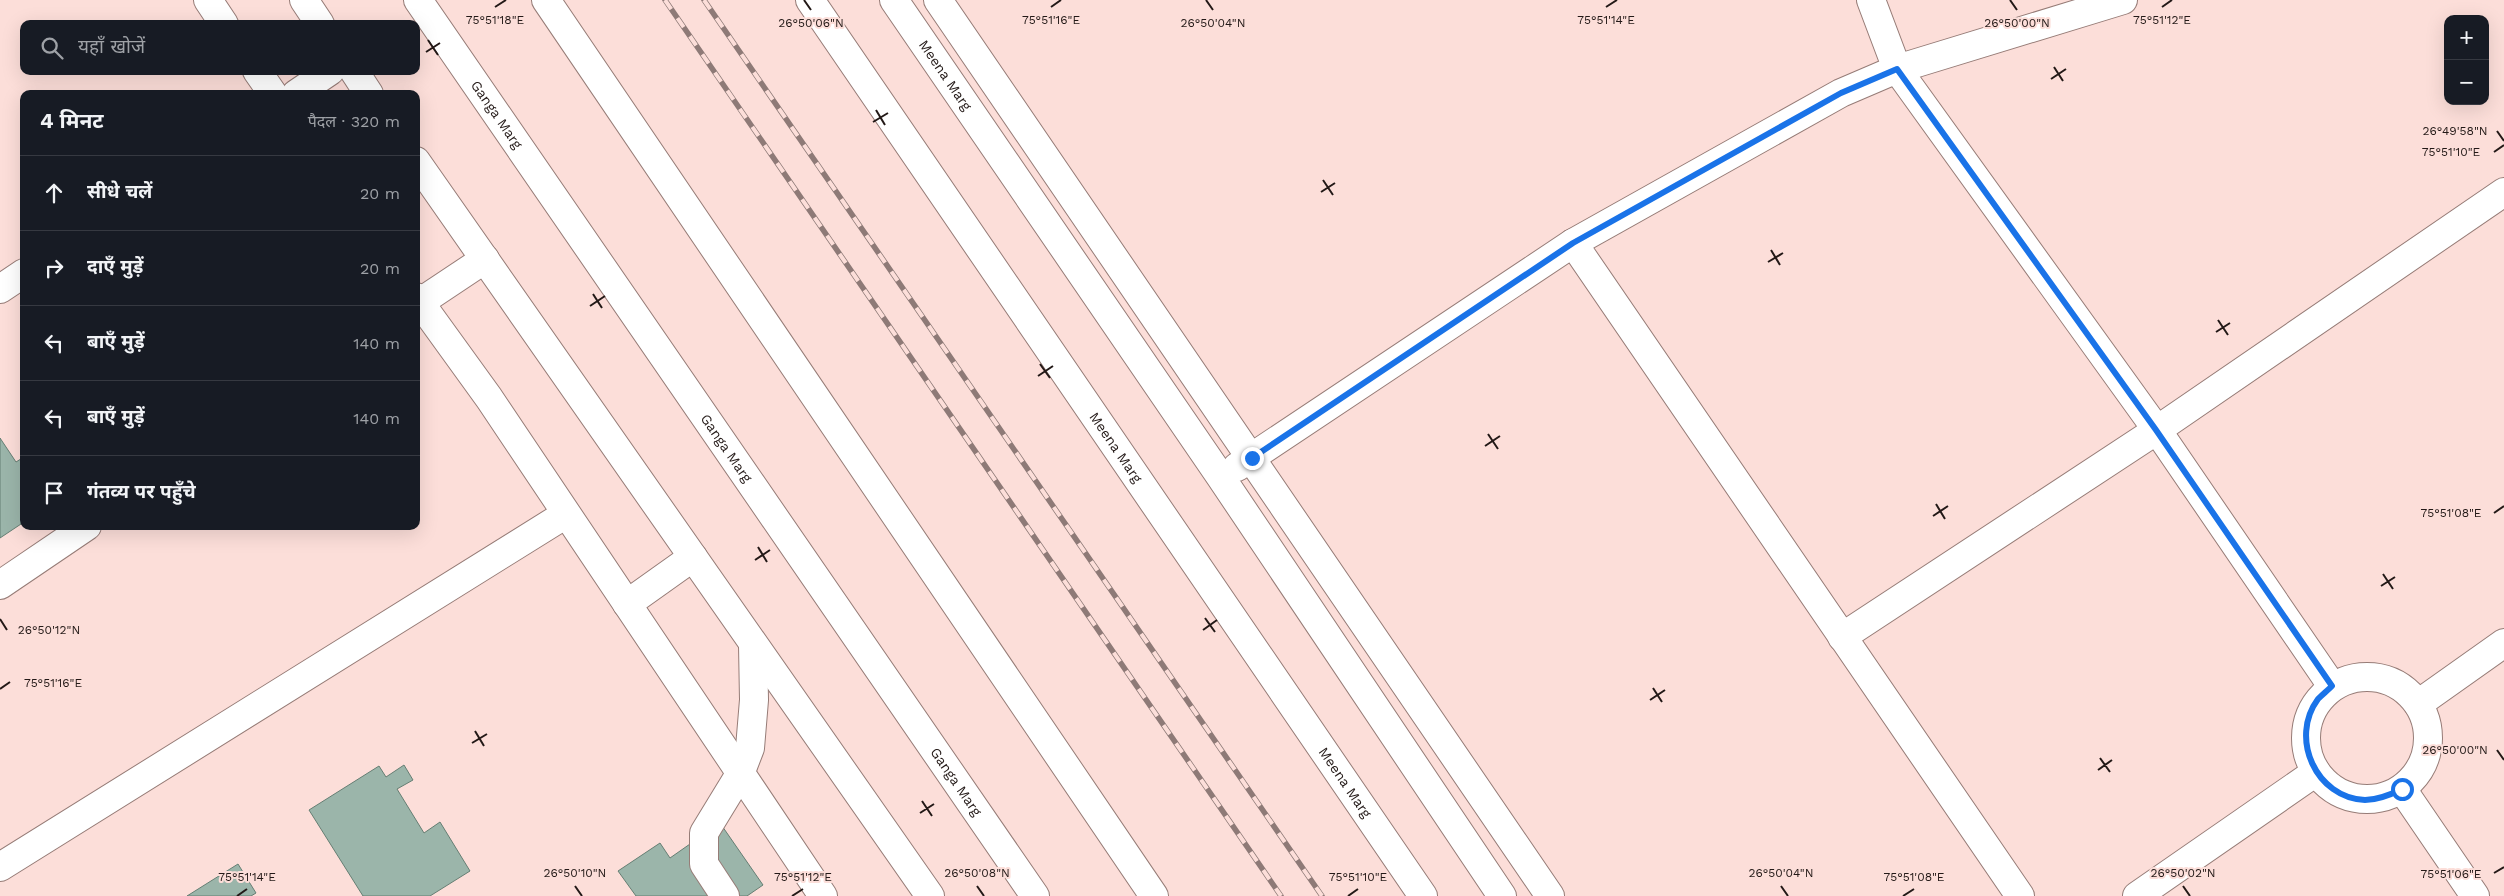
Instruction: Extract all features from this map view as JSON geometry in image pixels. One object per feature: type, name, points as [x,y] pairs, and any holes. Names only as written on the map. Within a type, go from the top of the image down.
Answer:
[{"type":"street","points":[[208,0],[221,20]]},
{"type":"street","points":[[304,0],[317,20]]},
{"type":"street","name":"Ganga Marg","points":[[418,0],[1035,896]]},
{"type":"street","points":[[546,0],[1154,896]]},
{"type":"street","name":"Meena Marg","points":[[810,0],[1423,896]]},
{"type":"street","name":"Meena Marg","points":[[894,0],[1220,476],[1502,896]]},
{"type":"street","points":[[938,0],[1550,896]]},
{"type":"street","points":[[1871,0],[1897,69],[2156,430],[2332,686]]},
{"type":"street","points":[[1220,476],[1252,458],[1573,243],[1841,93],[1897,69],[2123,0]]},
{"type":"street","points":[[260,75],[269,90]]},
{"type":"street","points":[[302,90],[324,75]]},
{"type":"street","points":[[357,75],[366,90]]},
{"type":"street","points":[[420,167],[930,896]]},
{"type":"street","points":[[1842,636],[2156,430],[2504,192]]},
{"type":"street","points":[[1573,243],[2020,896]]},
{"type":"street","points":[[420,300],[485,259]]},
{"type":"street","points":[[0,289],[20,276]]},
{"type":"street","points":[[420,304],[489,398],[823,896]]},
{"type":"street","points":[[0,867],[566,514]]},
{"type":"street","points":[[0,585],[81,530]]},
{"type":"street","points":[[627,604],[694,557]]},
{"type":"street","points":[[2418,704],[2504,643]]},
{"type":"street","points":[[724,896],[704,864],[704,833],[740,774],[750,748],[754,700],[753,645]]},
{"type":"street","points":[[2369,676],[2388,680],[2406,690],[2418,704],[2426,721],[2429,741],[2425,759],[2416,776],[2402,789],[2384,797],[2365,800],[2346,796],[2329,786],[2316,772],[2308,754],[2306,735],[2309,716],[2318,699],[2332,686],[2350,678],[2369,676]]},
{"type":"street","points":[[2137,896],[2316,772]]},
{"type":"street","points":[[2402,789],[2475,896]]},
{"type":"building","points":[[0,438],[16,462],[20,460],[20,525],[0,538]]},
{"type":"building","points":[[404,765],[413,780],[397,789],[424,833],[440,822],[470,871],[430,896],[363,896],[309,810],[379,766],[386,777]]},
{"type":"building","points":[[720,823],[763,885],[747,896],[636,896],[618,871],[660,843],[670,858]]},
{"type":"building","points":[[238,864],[256,893],[251,896],[187,896]]},
{"type":"railway","points":[[665,0],[1281,896]]},
{"type":"railway","points":[[704,0],[1322,896]]},
{"type":"route","points":[[1252,458],[1573,243],[1841,93],[1897,69],[2156,430],[2332,686],[2318,699],[2309,716],[2306,735],[2308,754],[2316,772],[2329,786],[2346,796],[2365,800],[2384,797],[2402,789]]}]
